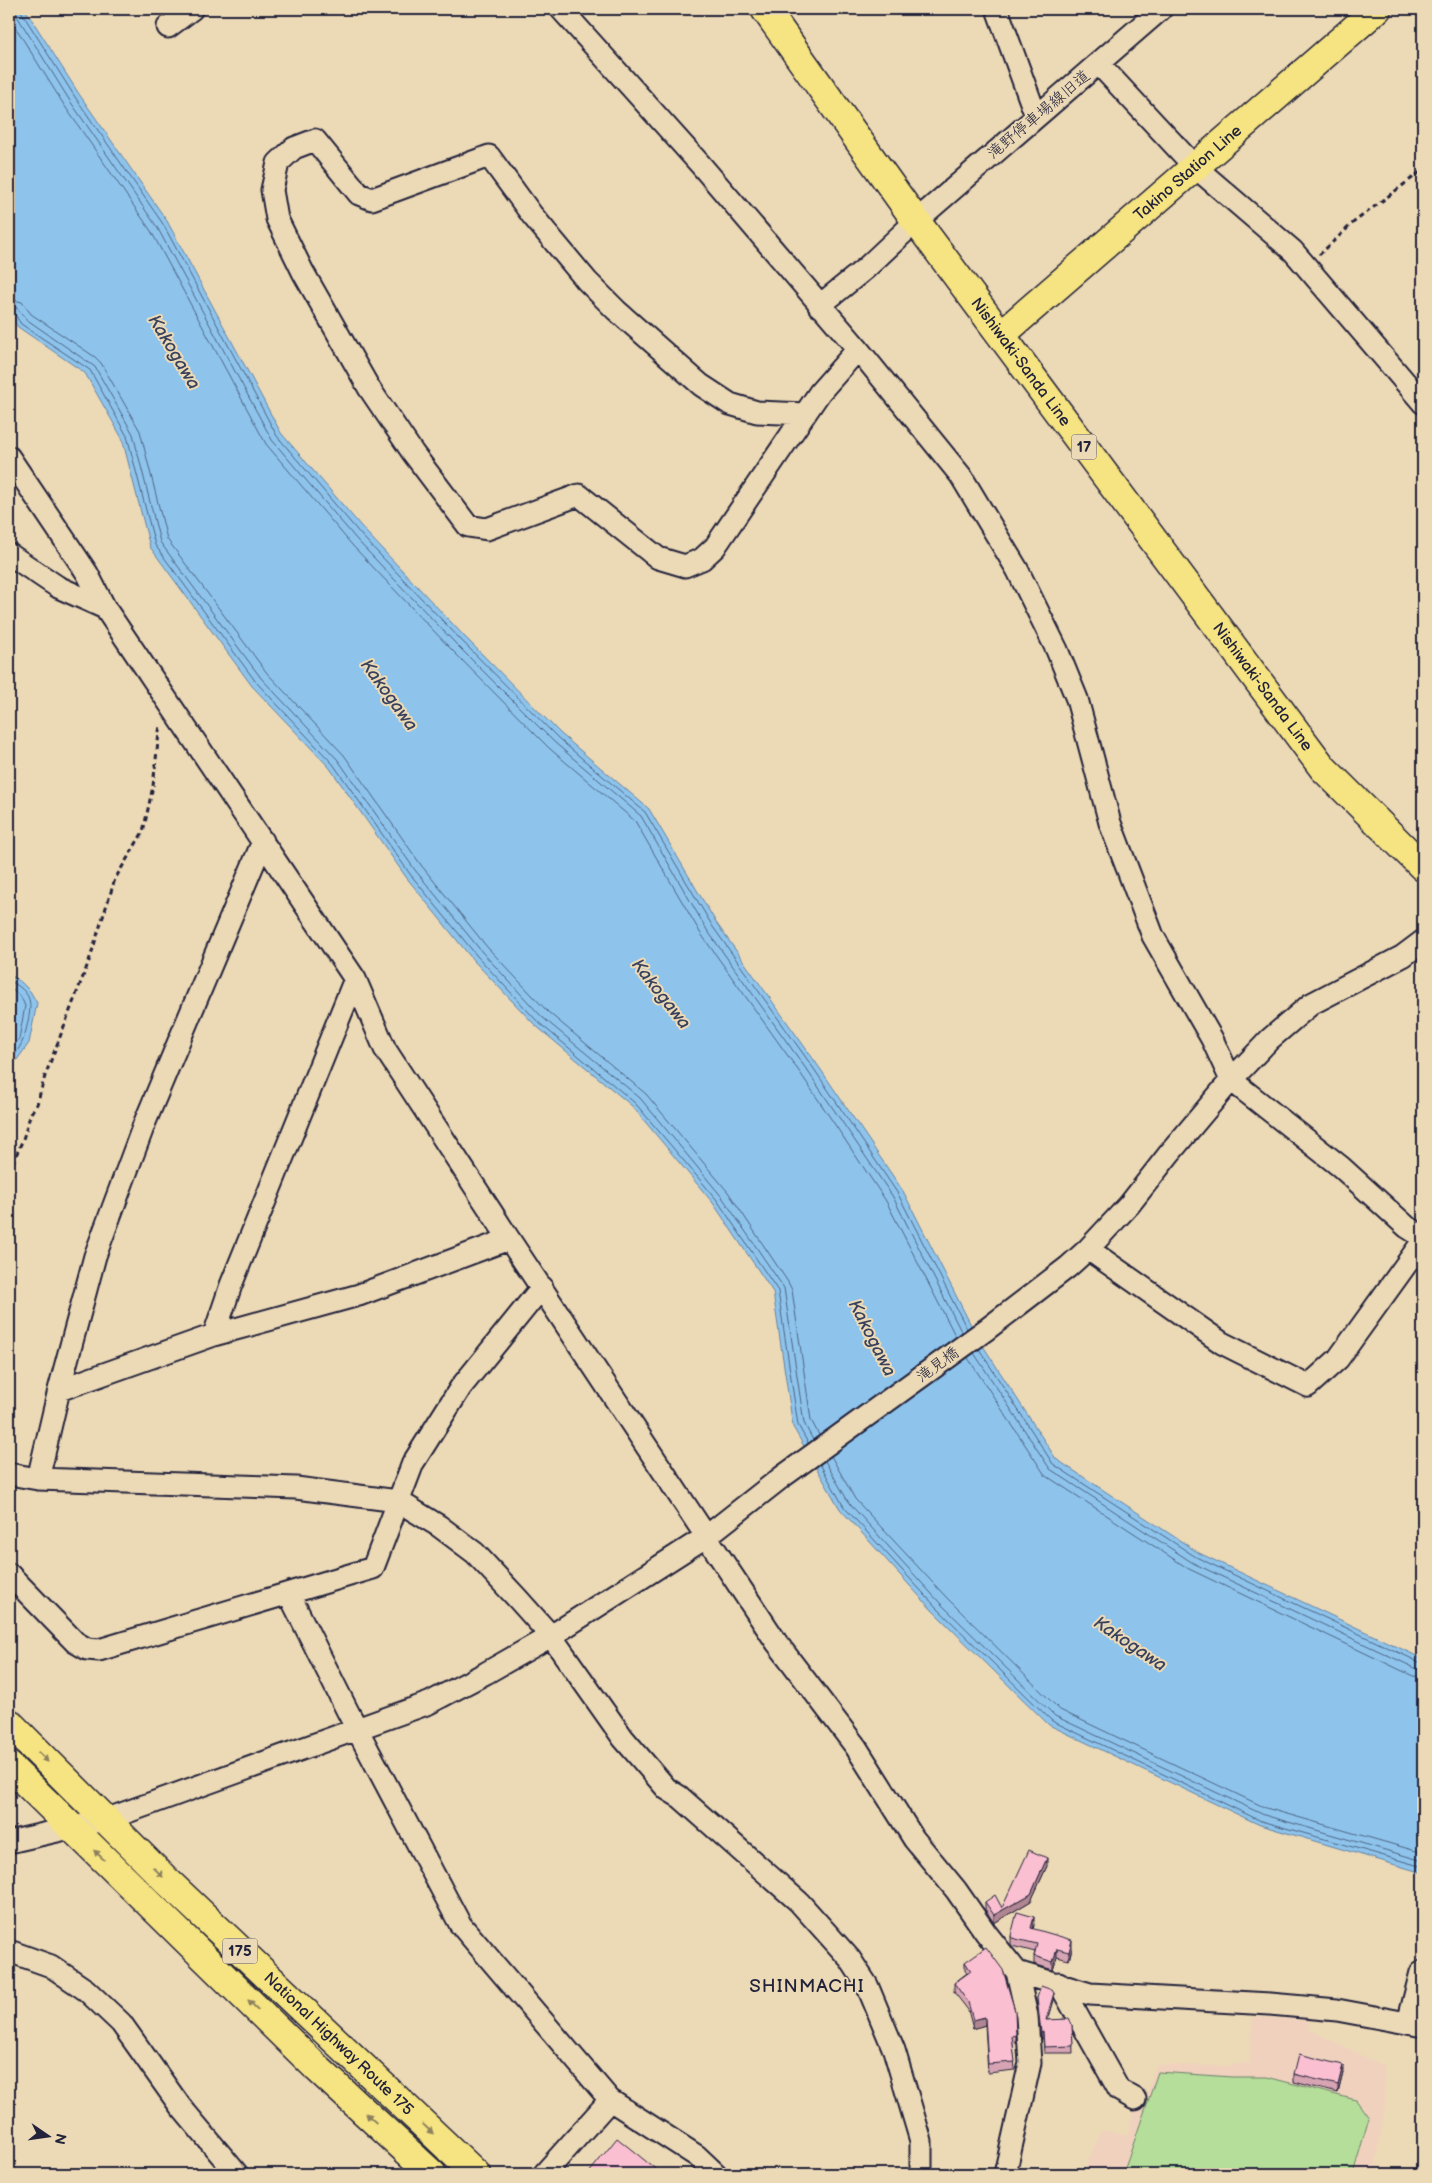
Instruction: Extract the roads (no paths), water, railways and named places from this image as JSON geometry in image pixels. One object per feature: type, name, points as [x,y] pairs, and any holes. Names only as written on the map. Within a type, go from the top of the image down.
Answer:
[{"type":"main road","name":"Nishiwaki-Sanda Line","points":[[765,9],[916,221],[1002,334],[1137,520],[1204,606],[1323,768],[1423,867]]},
{"type":"main road","name":"Takino Station Line","points":[[1002,334],[1375,9]]},
{"type":"main road","name":"National Highway Route 175","points":[[9,1723],[106,1820],[327,2034],[476,2174]]},
{"type":"main road","name":"National Highway Route 175","points":[[9,1766],[72,1829],[152,1904],[318,2069],[432,2174]]},
{"type":"street","points":[[168,28],[192,9]]},
{"type":"street","points":[[561,9],[700,164],[858,349],[961,476],[1017,568],[1057,650],[1077,699],[1110,823],[1153,936],[1212,1039],[1231,1080],[1342,1167],[1407,1227],[1423,1239],[1338,1359],[1308,1386],[1222,1343],[1088,1249]]},
{"type":"street","points":[[997,9],[1036,116]]},
{"type":"street","name":"滝野停車場線旧道","points":[[820,306],[866,268],[916,221],[1161,9]]},
{"type":"street","points":[[1099,64],[1194,166],[1293,251],[1423,403]]},
{"type":"street","points":[[804,414],[757,412],[730,404],[701,385],[616,310],[587,281],[532,215],[489,156],[372,199],[359,194],[315,140],[294,148],[278,164],[272,190],[278,218],[303,272],[375,396],[413,453],[468,526],[487,529],[579,495],[658,558],[685,566],[702,560],[715,547],[820,392],[858,349]]},
{"type":"street","points":[[9,457],[87,573],[105,608],[355,979],[385,1049],[778,1644],[856,1747],[914,1839],[1017,1972],[1027,2016],[1030,2063],[1005,2174]]},
{"type":"street","points":[[9,554],[58,588],[105,608]]},
{"type":"street","points":[[38,1479],[59,1390],[95,1256],[144,1122],[263,841]]},
{"type":"street","name":"滝見橋","points":[[9,1842],[106,1820],[429,1703],[551,1636],[707,1536],[782,1478],[987,1329],[1068,1267],[1088,1249],[1129,1205],[1231,1080],[1270,1038],[1311,1004],[1403,956],[1423,941]]},
{"type":"street","points":[[214,1335],[231,1285],[355,979]]},
{"type":"street","points":[[59,1390],[214,1335],[359,1295],[509,1239]]},
{"type":"street","points":[[9,1574],[75,1642],[87,1649],[99,1650],[373,1568],[413,1463],[462,1387],[542,1287]]},
{"type":"street","points":[[9,1474],[38,1479],[296,1488],[398,1501],[439,1526],[474,1553],[551,1636],[623,1738],[667,1789],[687,1803],[799,1902],[850,1959],[867,1985],[894,2050],[921,2141],[921,2174]]},
{"type":"street","points":[[289,1594],[348,1712],[460,1924],[610,2100],[697,2156],[716,2174]]},
{"type":"street","points":[[9,1951],[52,1966],[86,1990],[121,2023],[180,2106],[237,2174]]},
{"type":"street","points":[[1017,1972],[1059,1983],[1090,1994],[1270,2004],[1337,2010],[1416,2024],[1421,1972],[1423,1972]]},
{"type":"street","points":[[1059,1983],[1119,2090],[1135,2099]]},
{"type":"street","points":[[544,2174],[610,2100]]},
{"type":"water","name":"Kakogawa","points":[[9,9],[25,9],[79,94],[167,221],[281,433],[366,532],[464,636],[561,734],[649,809],[717,924],[819,1067],[903,1191],[976,1335],[1056,1459],[1199,1553],[1423,1659],[1423,1873],[1260,1825],[1049,1725],[932,1610],[840,1509],[793,1427],[773,1292],[713,1203],[632,1106],[535,1025],[473,960],[406,877],[329,767],[252,686],[150,547],[122,438],[85,373],[18,327],[9,315]]},
{"type":"water","points":[[9,974],[30,991],[37,1003],[29,1043],[9,1071]]},
{"type":"district","name":"SHINMACHI","points":[[807,1986]]}]
